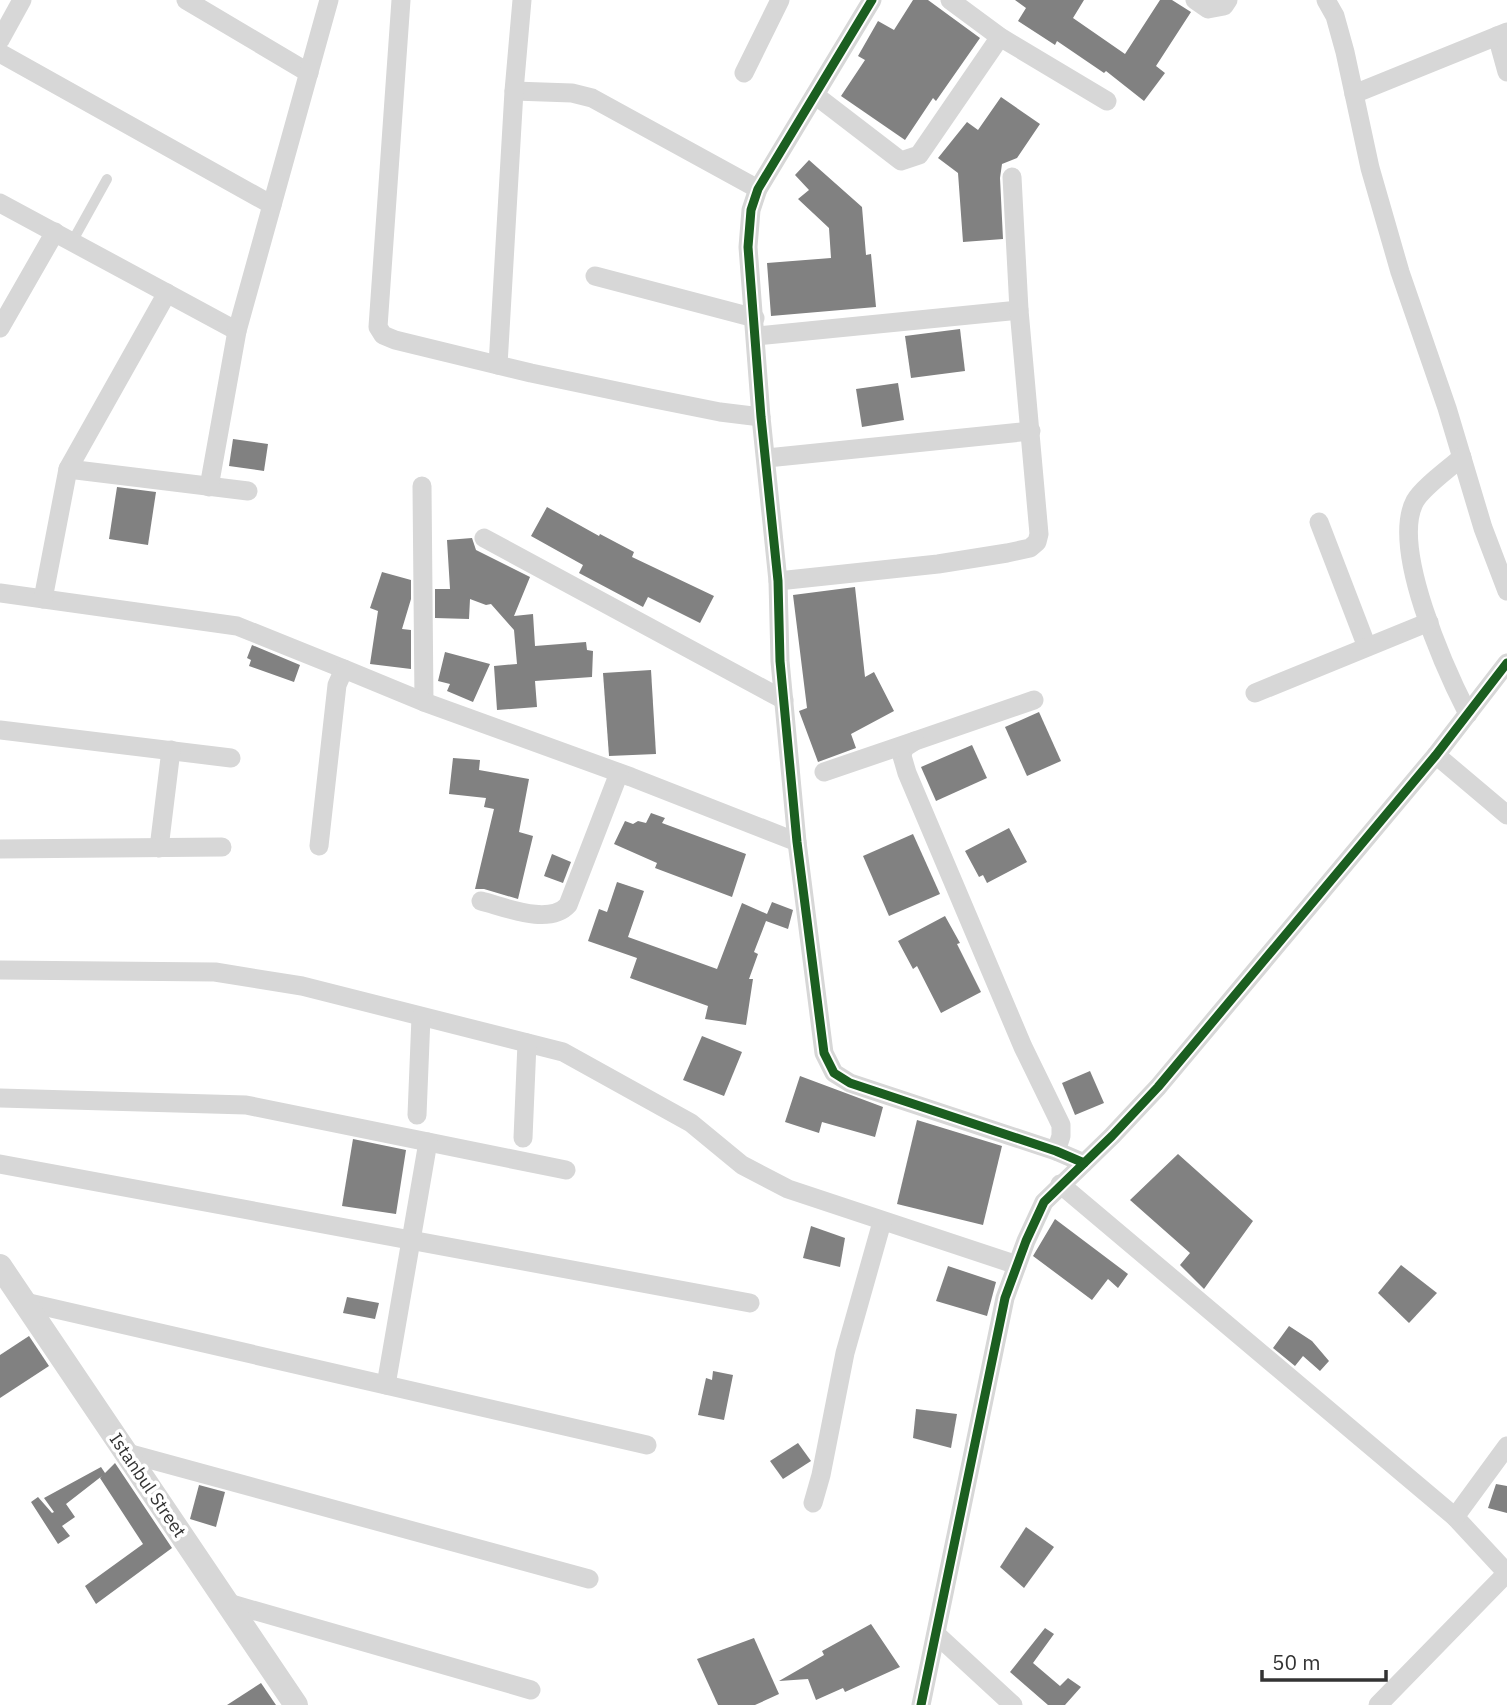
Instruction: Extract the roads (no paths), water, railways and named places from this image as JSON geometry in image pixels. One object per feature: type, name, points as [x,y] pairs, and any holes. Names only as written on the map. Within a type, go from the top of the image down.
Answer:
[{"type":"street","points":[[0,40],[22,0]]},
{"type":"street","points":[[186,0],[309,73]]},
{"type":"street","points":[[209,487],[237,331],[329,0]]},
{"type":"street","points":[[401,0],[378,327],[383,335],[498,365],[720,412],[761,417]]},
{"type":"street","points":[[498,365],[522,0]]},
{"type":"street","points":[[744,73],[780,0]]},
{"type":"street","points":[[872,0],[758,188],[751,210],[748,247],[761,417],[778,581],[784,700],[797,842],[824,1053],[834,1073],[850,1083],[1056,1151],[1084,1163]]},
{"type":"street","points":[[950,0],[1000,37],[1107,101]]},
{"type":"street","points":[[1195,0],[1208,9],[1224,6],[1228,0]]},
{"type":"street","points":[[1326,0],[1335,16],[1370,169],[1400,272],[1483,528],[1507,591]]},
{"type":"street","points":[[1354,94],[1502,34],[1507,72]]},
{"type":"street","points":[[815,95],[901,161],[919,155],[1000,37]]},
{"type":"street","points":[[0,53],[272,205]]},
{"type":"street","points":[[514,92],[572,93],[592,98],[758,188]]},
{"type":"street","points":[[778,581],[938,564],[1030,548],[1037,542],[1039,534],[1019,310],[1012,177]]},
{"type":"street","points":[[0,203],[237,331]]},
{"type":"street","points":[[0,328],[55,232]]},
{"type":"street","points":[[596,276],[756,327],[1019,310]]},
{"type":"street","points":[[43,599],[68,470],[167,293]]},
{"type":"street","points":[[767,458],[1031,431]]},
{"type":"street","points":[[1462,457],[1416,499],[1407,542],[1445,668],[1468,714]]},
{"type":"street","points":[[68,470],[248,491]]},
{"type":"street","points":[[422,486],[424,702]]},
{"type":"street","points":[[1319,522],[1367,647]]},
{"type":"street","points":[[484,538],[784,700]]},
{"type":"street","points":[[0,593],[237,626],[424,702],[797,842]]},
{"type":"street","points":[[1255,693],[1429,622]]},
{"type":"street","points":[[921,1705],[1005,1298],[1044,1202],[1157,1087],[1436,755],[1507,663]]},
{"type":"street","points":[[319,846],[337,685],[344,669]]},
{"type":"street","points":[[824,772],[1034,700]]},
{"type":"street","points":[[0,730],[231,758]]},
{"type":"street","points":[[915,741],[904,748],[904,764],[1023,1047],[1061,1125],[1056,1151]]},
{"type":"street","points":[[159,848],[171,750]]},
{"type":"street","points":[[1436,755],[1507,815]]},
{"type":"street","points":[[481,901],[549,916],[564,909],[568,905],[619,773]]},
{"type":"street","points":[[0,849],[222,847]]},
{"type":"street","points":[[0,970],[215,972],[302,986],[563,1052],[691,1123],[742,1165],[788,1189],[1017,1265]]},
{"type":"street","points":[[417,1115],[421,1017]]},
{"type":"street","points":[[523,1138],[527,1043]]},
{"type":"street","points":[[0,1098],[246,1105],[566,1170]]},
{"type":"street","points":[[386,1385],[428,1142]]},
{"type":"street","points":[[0,1164],[750,1303]]},
{"type":"street","points":[[1060,1184],[1455,1517],[1507,1573],[1378,1705]]},
{"type":"street","points":[[813,1503],[845,1353],[882,1222]]},
{"type":"street","name":"Istanbul Street","points":[[0,1266],[296,1705]]},
{"type":"street","points":[[25,1302],[647,1445]]},
{"type":"street","points":[[1455,1517],[1507,1446]]},
{"type":"street","points":[[127,1453],[589,1579]]},
{"type":"street","points":[[228,1603],[531,1690]]},
{"type":"street","points":[[936,1634],[1013,1705]]},
{"type":"lane","points":[[72,242],[107,179]]}]
